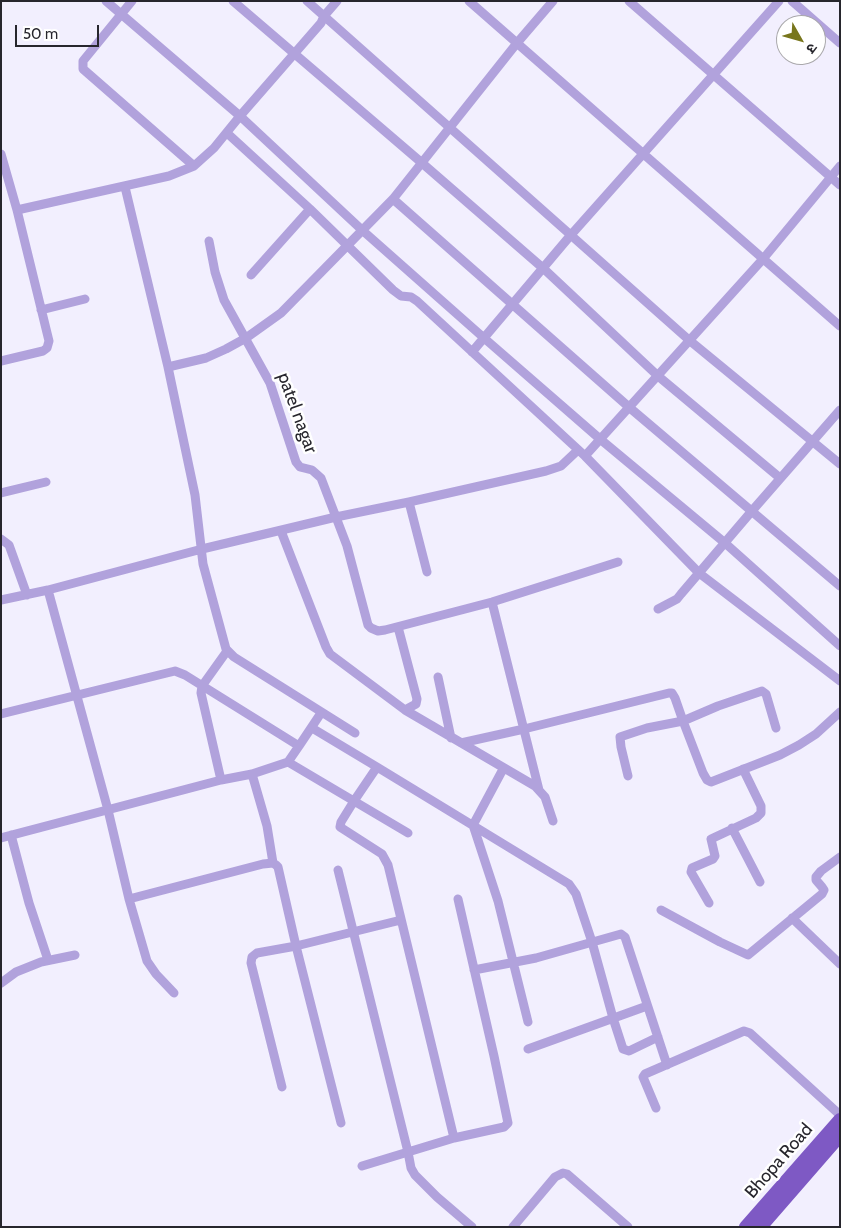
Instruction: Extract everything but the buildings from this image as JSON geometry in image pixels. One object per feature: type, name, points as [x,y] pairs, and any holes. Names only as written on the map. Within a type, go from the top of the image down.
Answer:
[{"type":"main road","name":"Bhopa Road","points":[[746,1227],[840,1120]]},
{"type":"main road","name":"Bhopa Road","points":[[760,1227],[840,1135]]},
{"type":"street","points":[[106,1],[240,116],[362,230],[600,440],[724,543],[840,646]]},
{"type":"street","points":[[132,1],[83,61],[83,69],[194,166]]},
{"type":"street","points":[[233,1],[544,269],[658,376],[780,478]]},
{"type":"street","points":[[307,1],[689,340],[840,464]]},
{"type":"street","points":[[17,210],[169,176],[194,166],[214,148],[321,23],[324,16],[337,1]]},
{"type":"street","points":[[469,1],[840,326]]},
{"type":"street","points":[[168,366],[206,358],[226,350],[281,313],[393,199],[517,43],[553,1]]},
{"type":"street","points":[[629,1],[840,185]]},
{"type":"street","points":[[472,352],[570,236],[779,1]]},
{"type":"street","points":[[792,1],[840,43]]},
{"type":"street","points":[[227,132],[393,290],[401,296],[417,300],[585,456],[699,573],[840,681]]},
{"type":"street","points":[[1,361],[43,351],[47,348],[49,341],[2,153]]},
{"type":"street","points":[[585,456],[763,259],[840,166]]},
{"type":"street","points":[[124,186],[168,366],[195,495],[203,564],[223,642],[227,651],[355,733]]},
{"type":"street","points":[[393,199],[630,408],[840,586]]},
{"type":"street","points":[[250,275],[310,209]]},
{"type":"street","name":"patel nagar","points":[[209,241],[215,272],[224,300],[270,382],[296,462],[300,467],[312,470],[319,475],[347,546],[368,625],[371,628],[378,631],[398,627],[492,602],[618,562]]},
{"type":"street","points":[[41,310],[85,299]]},
{"type":"street","points":[[658,610],[677,599],[840,410]]},
{"type":"street","points":[[1,600],[48,590],[202,549],[336,517],[546,472],[561,466],[578,450]]},
{"type":"street","points":[[1,493],[46,482]]},
{"type":"street","points":[[409,502],[427,572]]},
{"type":"street","points":[[281,531],[330,654],[405,710],[539,790],[545,797],[553,822]]},
{"type":"street","points":[[1,540],[9,545],[27,594]]},
{"type":"street","points":[[48,590],[108,810],[129,899],[150,968],[174,993]]},
{"type":"street","points":[[492,602],[539,790]]},
{"type":"street","points":[[398,627],[417,699],[416,704],[405,710]]},
{"type":"street","points":[[221,780],[202,702],[202,686],[227,651]]},
{"type":"street","points":[[1,714],[176,671],[186,675],[298,746]]},
{"type":"street","points":[[438,677],[452,738]]},
{"type":"street","points":[[628,776],[620,736],[647,728],[683,721],[718,706],[762,691],[766,694],[776,728]]},
{"type":"street","points":[[461,743],[669,693],[674,696],[696,758],[707,780],[711,782],[780,755],[799,745],[816,734],[840,712]]},
{"type":"street","points":[[1,838],[221,780],[252,774],[288,762],[322,713]]},
{"type":"street","points":[[312,728],[569,884],[576,894],[592,942],[612,1018],[624,1050],[627,1052],[658,1037]]},
{"type":"street","points":[[288,762],[408,833]]},
{"type":"street","points":[[377,767],[341,822],[340,827],[382,854],[388,865],[454,1138]]},
{"type":"street","points":[[503,769],[473,825],[498,901],[528,1022]]},
{"type":"street","points":[[709,903],[692,872],[692,868],[713,859],[715,852],[711,838],[756,818],[761,813],[761,806],[743,769]]},
{"type":"street","points":[[252,774],[271,844],[273,863]]},
{"type":"street","points":[[732,828],[760,882]]},
{"type":"street","points":[[11,835],[48,960]]},
{"type":"street","points":[[661,910],[748,955],[822,894],[824,890],[816,880],[816,877],[821,871],[840,858]]},
{"type":"street","points":[[129,899],[263,864],[273,863],[278,867],[341,1123]]},
{"type":"street","points":[[338,870],[411,1168],[437,1197],[472,1227]]},
{"type":"street","points":[[362,1166],[454,1138],[504,1127],[508,1123],[458,899]]},
{"type":"street","points":[[792,918],[840,964]]},
{"type":"street","points":[[282,1088],[251,959],[257,953],[296,946],[401,920]]},
{"type":"street","points":[[474,970],[536,958],[618,933],[624,937],[667,1065]]},
{"type":"street","points":[[1,983],[16,972],[35,964],[75,955]]},
{"type":"street","points":[[528,1049],[647,1006]]},
{"type":"street","points":[[656,1108],[643,1078],[647,1072],[741,1032],[747,1032],[840,1115]]},
{"type":"street","points":[[513,1227],[556,1177],[563,1173],[567,1174],[628,1227]]}]
